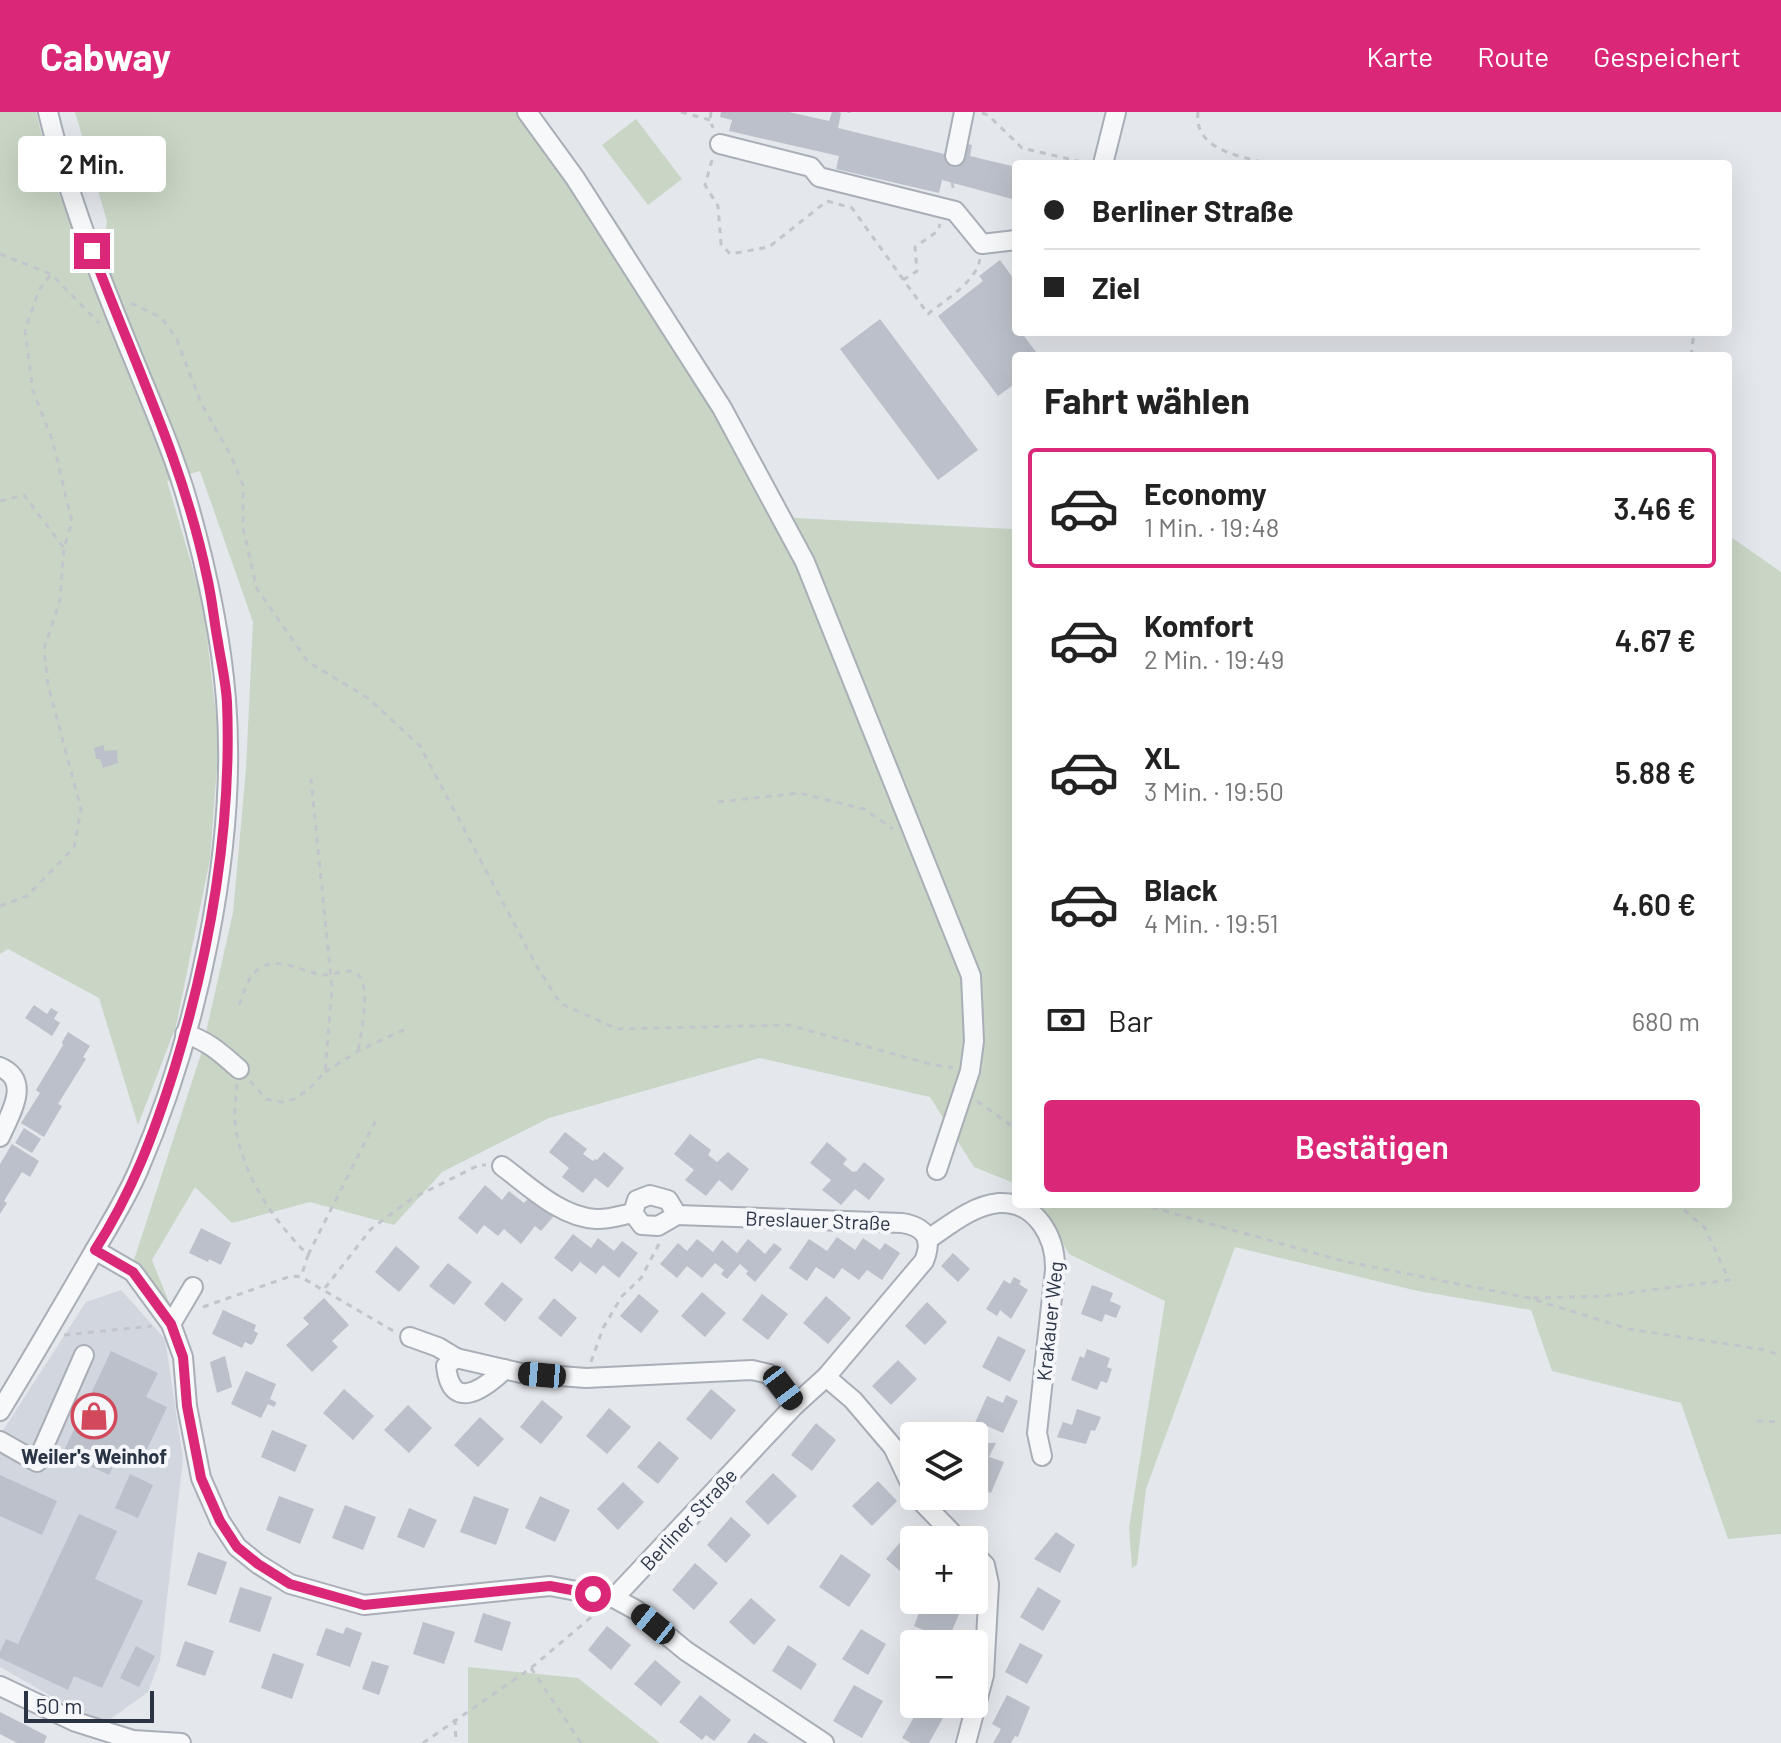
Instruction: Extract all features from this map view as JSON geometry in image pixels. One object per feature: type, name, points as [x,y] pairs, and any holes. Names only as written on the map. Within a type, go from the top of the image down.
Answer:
[{"type":"street","points":[[0,1411],[45,1338],[138,1171],[162,1107],[185,1034],[208,939],[226,808],[226,698],[207,576],[187,501],[123,333],[56,144],[48,112]]},
{"type":"street","points":[[527,112],[575,178],[722,408],[805,562],[971,976],[974,1041],[970,1071],[937,1170]]},
{"type":"street","points":[[955,156],[964,112]]},
{"type":"street","points":[[1104,160],[1116,112]]},
{"type":"street","points":[[720,144],[811,167],[819,177],[955,211],[982,244],[1012,240]]},
{"type":"street","points":[[185,1034],[197,1037],[239,1069]]},
{"type":"street","points":[[0,1067],[13,1076],[18,1091],[0,1137]]},
{"type":"street","name":"Breslauer Straße","points":[[502,1166],[559,1208],[596,1219],[633,1213],[637,1200],[650,1195],[668,1200],[677,1215],[902,1223],[916,1225],[927,1240]]},
{"type":"street","name":"Krakauer Weg","points":[[927,1240],[967,1214],[998,1203],[1012,1205]]},
{"type":"street","name":"Krakauer Weg","points":[[1021,1208],[1031,1212],[1048,1232],[1056,1253],[1037,1433],[1042,1456]]},
{"type":"street","points":[[410,1337],[438,1347],[456,1358],[505,1369],[586,1378],[752,1370],[769,1374],[795,1405],[826,1377],[924,1261],[929,1249],[927,1240]]},
{"type":"street","points":[[95,1250],[133,1272],[171,1324],[183,1357],[187,1406],[201,1478],[220,1521],[237,1547],[258,1564],[290,1584],[364,1605],[550,1586],[614,1598],[636,1610],[686,1651],[824,1743]]},
{"type":"street","points":[[171,1324],[193,1287]]},
{"type":"street","points":[[0,1441],[37,1462],[84,1355]]},
{"type":"street","points":[[456,1358],[446,1366],[447,1379],[457,1391],[470,1394],[485,1387],[505,1369]]},
{"type":"street","points":[[826,1377],[853,1400],[893,1447],[900,1462]]},
{"type":"street","name":"Berliner Straße","points":[[614,1598],[795,1405]]},
{"type":"street","points":[[930,1510],[946,1526]]},
{"type":"street","points":[[988,1579],[988,1602]]},
{"type":"street","points":[[966,1743],[984,1675],[987,1614]]},
{"type":"street","points":[[0,1686],[76,1722],[133,1740],[172,1742]]},
{"type":"path","points":[[681,112],[710,120]]},
{"type":"path","points":[[976,112],[988,115],[1022,148],[1073,160]]},
{"type":"path","points":[[1198,112],[1197,119],[1205,138],[1224,153],[1253,160]]},
{"type":"path","points":[[720,144],[705,185],[718,206],[721,244],[730,254],[769,247],[827,201],[852,208],[928,314],[966,283],[978,268],[982,244]]},
{"type":"path","points":[[903,280],[917,271],[915,247],[938,231],[944,209]]},
{"type":"path","points":[[0,254],[51,274],[106,331],[123,333]]},
{"type":"path","points":[[0,906],[27,896],[74,847],[81,809],[48,685],[44,649],[60,600],[64,548],[72,522],[53,442],[33,391],[25,330],[39,290],[51,274]]},
{"type":"path","points":[[128,301],[162,318],[177,340],[201,403],[231,456],[243,485],[243,528],[257,589],[308,662],[368,698],[420,746],[536,965],[560,1003],[617,1029],[789,1025],[930,1064],[970,1071]]},
{"type":"path","points":[[0,501],[24,495],[64,548]]},
{"type":"path","points":[[311,779],[331,974],[325,1072]]},
{"type":"path","points":[[718,802],[799,793],[864,809],[920,847]]},
{"type":"path","points":[[239,1005],[253,973],[266,965],[281,964],[331,974],[354,972],[362,980],[363,1021],[358,1051]]},
{"type":"path","points":[[239,1069],[266,1099],[282,1102],[308,1090],[325,1072],[358,1051],[410,1027]]},
{"type":"path","points":[[239,1069],[235,1119],[241,1154],[265,1204],[308,1255]]},
{"type":"path","points":[[964,1093],[1012,1126]]},
{"type":"path","points":[[301,1277],[308,1255],[376,1120]]},
{"type":"path","points":[[324,1289],[371,1229],[411,1199],[479,1165],[502,1166]]},
{"type":"path","points":[[1154,1208],[1343,1261],[1529,1298],[1629,1329],[1766,1350],[1781,1356]]},
{"type":"path","points":[[1529,1298],[1604,1296],[1729,1280],[1705,1228],[1682,1208]]},
{"type":"path","points":[[586,1378],[603,1328],[622,1296],[641,1278],[677,1215]]},
{"type":"path","points":[[202,1307],[277,1280],[301,1277],[386,1329],[410,1337]]},
{"type":"path","points":[[45,1338],[171,1324]]},
{"type":"path","points":[[1757,1421],[1781,1422]]},
{"type":"path","points":[[423,1743],[531,1668],[614,1598]]},
{"type":"path","points":[[531,1668],[581,1743]]},
{"type":"path","points":[[455,1719],[456,1743]]},
{"type":"shaded area","points":[[121,1290],[165,1339],[183,1459],[160,1660],[148,1692],[102,1725],[0,1667],[0,1435],[86,1302]]},
{"type":"green space","points":[[0,112],[36,112],[51,172],[98,298],[107,221],[75,112],[537,112],[624,233],[794,518],[1012,529],[1012,1182],[974,1167],[930,1097],[760,1058],[549,1118],[442,1172],[394,1225],[310,1202],[232,1223],[195,1187],[152,1260],[170,1305],[133,1263],[201,1054],[233,913],[246,769],[253,622],[200,471],[167,481],[203,603],[219,740],[210,859],[176,1026],[138,1125],[99,998],[8,949],[0,954]]},
{"type":"green space","points":[[636,119],[682,179],[648,205],[602,145]]},
{"type":"green space","points":[[1732,538],[1781,572],[1781,1534],[1728,1539],[1681,1403],[1552,1371],[1531,1310],[1418,1291],[1235,1247],[1146,1489],[1137,1565],[1132,1568],[1129,1528],[1165,1301],[1069,1254],[1042,1208],[1732,1208]]},
{"type":"green space","points":[[468,1667],[578,1678],[660,1743],[468,1743]]},
{"type":"building","points":[[721,112],[789,112],[829,121],[832,112],[839,112],[838,128],[961,158],[964,143],[972,145],[970,156],[1012,166],[1012,199],[942,180],[939,193],[836,169],[839,156],[729,131],[732,120],[720,117]]},
{"type":"building","points":[[1000,260],[1012,276],[1012,336],[1024,336],[1036,352],[1012,352],[1012,386],[998,396],[938,316],[983,281],[979,276]]},
{"type":"building","points":[[880,319],[978,450],[938,480],[840,349]]},
{"type":"building","points":[[104,745],[104,751],[117,750],[118,763],[103,768],[100,759],[96,759],[94,748]]},
{"type":"building","points":[[34,1005],[47,1014],[51,1008],[58,1012],[54,1019],[60,1023],[52,1036],[25,1018]]},
{"type":"building","points":[[68,1032],[90,1046],[44,1137],[21,1123],[40,1093],[36,1090]]},
{"type":"building","points":[[24,1128],[41,1139],[32,1153],[15,1143]]},
{"type":"building","points":[[565,1132],[587,1149],[583,1154],[593,1161],[604,1152],[624,1168],[608,1188],[595,1178],[583,1193],[562,1177],[569,1168],[549,1152]]},
{"type":"building","points":[[690,1134],[711,1150],[708,1155],[717,1162],[728,1152],[749,1169],[732,1191],[719,1180],[706,1196],[685,1180],[694,1170],[674,1154]]},
{"type":"building","points":[[827,1142],[847,1159],[843,1164],[853,1172],[864,1162],[885,1179],[869,1200],[855,1189],[841,1205],[822,1190],[831,1180],[810,1163]]},
{"type":"building","points":[[12,1144],[39,1161],[30,1177],[22,1172],[4,1201],[7,1203],[0,1214],[0,1164]]},
{"type":"building","points":[[485,1185],[502,1200],[509,1191],[524,1203],[530,1196],[554,1216],[541,1231],[535,1226],[521,1244],[504,1229],[498,1236],[484,1225],[477,1234],[458,1218]]},
{"type":"building","points":[[201,1228],[231,1243],[221,1265],[189,1253]]},
{"type":"building","points":[[573,1234],[591,1248],[598,1238],[614,1251],[622,1241],[638,1253],[619,1278],[603,1265],[596,1274],[580,1262],[572,1272],[554,1258]]},
{"type":"building","points":[[837,1237],[855,1250],[863,1238],[880,1250],[885,1243],[900,1253],[882,1280],[867,1270],[859,1280],[842,1268],[834,1279],[816,1267],[807,1281],[789,1268],[809,1239],[827,1251]]},
{"type":"building","points":[[697,1239],[713,1252],[722,1240],[737,1253],[748,1239],[765,1254],[774,1243],[782,1249],[755,1282],[740,1264],[727,1279],[721,1274],[724,1270],[715,1263],[702,1278],[687,1266],[677,1278],[660,1264],[678,1243],[687,1251]]},
{"type":"building","points":[[396,1246],[420,1267],[399,1292],[375,1272]]},
{"type":"building","points":[[953,1253],[970,1269],[958,1282],[941,1266]]},
{"type":"building","points":[[448,1263],[472,1282],[454,1305],[429,1286]]},
{"type":"building","points":[[1014,1277],[1028,1290],[1011,1319],[1000,1310],[997,1316],[986,1309],[1004,1280],[1010,1284]]},
{"type":"building","points":[[502,1282],[523,1299],[505,1322],[484,1304]]},
{"type":"building","points":[[1092,1285],[1113,1293],[1110,1301],[1121,1306],[1116,1318],[1105,1314],[1102,1322],[1081,1314]]},
{"type":"building","points":[[702,1292],[726,1313],[705,1337],[681,1316]]},
{"type":"building","points":[[639,1294],[659,1311],[641,1333],[620,1316]]},
{"type":"building","points":[[762,1294],[788,1314],[768,1340],[742,1320]]},
{"type":"building","points":[[826,1296],[851,1318],[828,1344],[803,1323]]},
{"type":"building","points":[[324,1298],[349,1325],[332,1341],[338,1347],[312,1372],[286,1345],[309,1324],[303,1318]]},
{"type":"building","points":[[554,1298],[577,1318],[561,1337],[538,1318]]},
{"type":"building","points":[[927,1302],[947,1322],[925,1345],[905,1326]]},
{"type":"building","points":[[223,1310],[256,1325],[254,1331],[258,1333],[251,1345],[245,1342],[242,1348],[212,1334]]},
{"type":"building","points":[[998,1336],[1026,1350],[1010,1382],[982,1367]]},
{"type":"building","points":[[1087,1349],[1110,1358],[1107,1367],[1112,1369],[1107,1383],[1101,1381],[1097,1390],[1071,1380],[1080,1356],[1084,1358]]},
{"type":"building","points":[[111,1351],[158,1373],[146,1397],[167,1407],[140,1464],[119,1454],[109,1475],[63,1453]]},
{"type":"building","points":[[225,1356],[232,1387],[217,1393],[210,1362]]},
{"type":"building","points":[[898,1360],[917,1379],[891,1405],[872,1386]]},
{"type":"building","points":[[246,1371],[276,1384],[270,1399],[276,1404],[274,1407],[268,1404],[261,1418],[231,1404]]},
{"type":"building","points":[[344,1389],[374,1416],[353,1440],[323,1413]]},
{"type":"building","points":[[711,1389],[736,1410],[711,1440],[686,1419]]},
{"type":"building","points":[[1006,1395],[1018,1401],[1003,1433],[988,1426],[988,1422],[975,1422],[987,1396],[1003,1403]]},
{"type":"building","points":[[542,1400],[563,1417],[541,1444],[520,1427]]},
{"type":"building","points":[[408,1405],[432,1428],[409,1453],[384,1430]]},
{"type":"building","points":[[609,1408],[631,1427],[607,1454],[586,1436]]},
{"type":"building","points":[[1077,1409],[1101,1417],[1095,1431],[1091,1430],[1086,1444],[1057,1437],[1063,1422],[1072,1425]]},
{"type":"building","points":[[480,1417],[504,1439],[478,1467],[454,1445]]},
{"type":"building","points":[[816,1423],[836,1440],[812,1471],[791,1455]]},
{"type":"building","points":[[272,1430],[307,1445],[295,1472],[261,1457]]},
{"type":"building","points":[[659,1441],[679,1458],[658,1484],[637,1467]]},
{"type":"building","points":[[988,1443],[996,1443],[989,1457],[1004,1462],[991,1493],[988,1492]]},
{"type":"building","points":[[773,1473],[797,1496],[768,1525],[745,1502]]},
{"type":"building","points":[[130,1474],[153,1485],[138,1518],[115,1508]]},
{"type":"building","points":[[0,1475],[57,1501],[42,1535],[0,1516]]},
{"type":"building","points":[[878,1481],[897,1501],[872,1526],[852,1506]]},
{"type":"building","points":[[623,1482],[644,1502],[618,1530],[597,1509]]},
{"type":"building","points":[[279,1496],[314,1509],[300,1544],[266,1530]]},
{"type":"building","points":[[474,1496],[509,1509],[496,1545],[460,1532]]},
{"type":"building","points":[[540,1496],[570,1510],[555,1542],[525,1528]]},
{"type":"building","points":[[345,1505],[376,1517],[363,1550],[332,1538]]},
{"type":"building","points":[[409,1508],[437,1520],[424,1548],[397,1537]]},
{"type":"building","points":[[79,1514],[117,1531],[95,1579],[143,1601],[102,1688],[74,1676],[68,1690],[0,1658],[0,1652],[6,1639],[18,1644]]},
{"type":"building","points":[[731,1517],[751,1535],[726,1563],[707,1545]]},
{"type":"building","points":[[1056,1532],[1075,1545],[1060,1573],[1034,1559]]},
{"type":"building","points":[[900,1542],[900,1571],[886,1559]]},
{"type":"building","points":[[198,1552],[227,1562],[216,1595],[187,1585]]},
{"type":"building","points":[[841,1554],[871,1575],[849,1607],[819,1587]]},
{"type":"building","points":[[695,1563],[718,1583],[694,1610],[672,1590]]},
{"type":"building","points":[[240,1587],[272,1597],[260,1632],[229,1622]]},
{"type":"building","points":[[1038,1587],[1061,1601],[1043,1631],[1020,1617]]},
{"type":"building","points":[[751,1598],[776,1620],[754,1645],[729,1622]]},
{"type":"building","points":[[483,1613],[511,1622],[502,1651],[474,1642]]},
{"type":"building","points":[[919,1614],[959,1614],[952,1630],[924,1630],[914,1626]]},
{"type":"building","points":[[423,1622],[455,1632],[444,1664],[413,1654]]},
{"type":"building","points":[[607,1626],[631,1645],[611,1670],[588,1650]]},
{"type":"building","points":[[346,1627],[362,1633],[350,1667],[316,1655],[326,1628],[343,1634]]},
{"type":"building","points":[[861,1629],[886,1644],[868,1675],[842,1659]]},
{"type":"building","points":[[185,1641],[214,1651],[205,1676],[176,1666]]},
{"type":"building","points":[[1020,1643],[1043,1655],[1027,1684],[1005,1672]]},
{"type":"building","points":[[788,1645],[817,1664],[801,1690],[772,1671]]},
{"type":"building","points":[[136,1646],[155,1656],[139,1687],[120,1678]]},
{"type":"building","points":[[273,1653],[304,1664],[292,1699],[261,1688]]},
{"type":"building","points":[[655,1660],[681,1682],[661,1706],[634,1684]]},
{"type":"building","points":[[372,1661],[389,1666],[379,1695],[362,1689]]},
{"type":"building","points":[[854,1685],[883,1701],[862,1738],[833,1721]]},
{"type":"building","points":[[700,1695],[731,1720],[714,1741],[706,1735],[702,1740],[679,1722]]},
{"type":"building","points":[[1007,1695],[1030,1707],[1018,1737],[1015,1736],[1011,1743],[993,1743],[1001,1729],[992,1724]]},
{"type":"building","points":[[0,1712],[47,1736],[44,1743],[17,1743],[0,1734]]},
{"type":"building","points":[[914,1718],[943,1718],[929,1743],[911,1743],[902,1738]]},
{"type":"building","points":[[754,1733],[769,1743],[747,1743]]},
{"type":"place","name":"Weiler's Weinhof","points":[[94,1416]]},
{"type":"route","points":[[92,251],[187,501],[207,576],[226,698],[227,763],[220,867],[208,939],[188,1022],[138,1171],[95,1250],[133,1272],[171,1324],[183,1357],[187,1406],[201,1478],[220,1521],[237,1547],[258,1564],[290,1584],[364,1605],[550,1586],[593,1594]]}]
